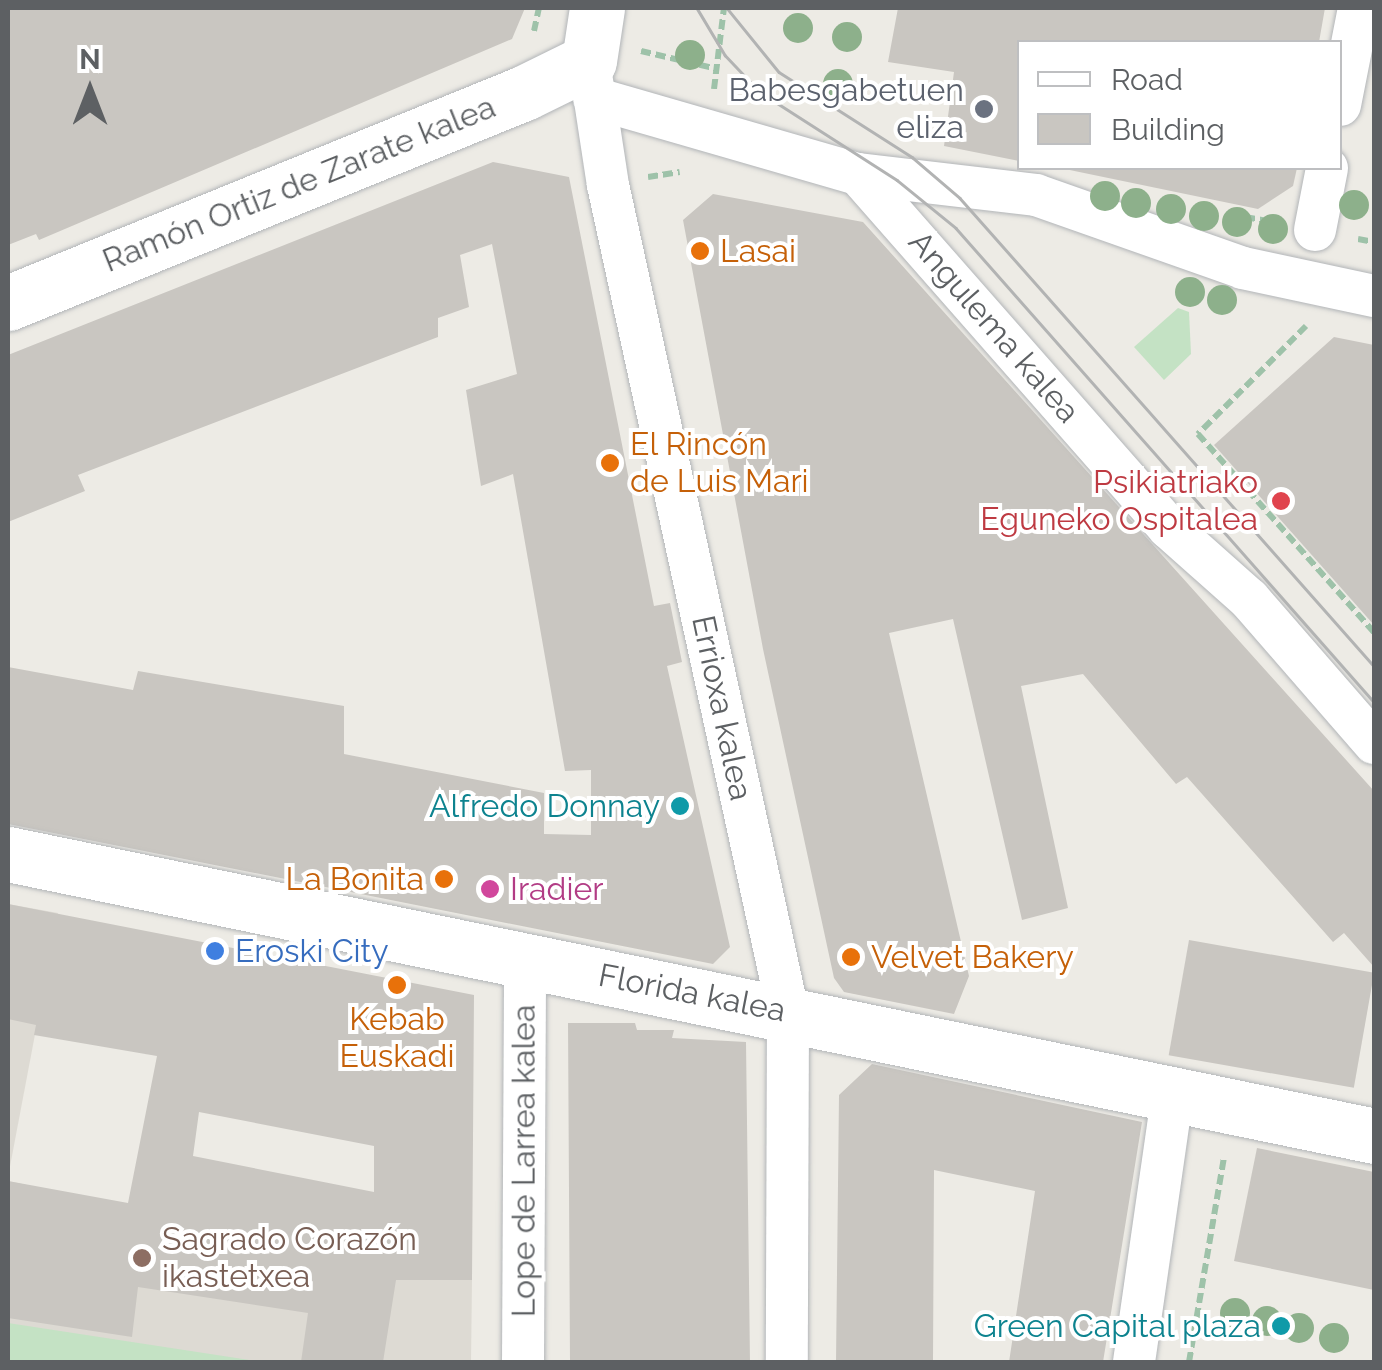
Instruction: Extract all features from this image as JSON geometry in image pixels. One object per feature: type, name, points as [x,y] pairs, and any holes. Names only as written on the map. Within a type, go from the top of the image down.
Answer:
[{"type":"street","points":[[597,8],[591,79],[858,174],[1036,195],[1243,268],[1374,296]]},
{"type":"street","points":[[1342,95],[1359,8]]},
{"type":"street","name":"Ramón Ortiz de Zarate kalea","points":[[8,303],[524,93],[591,79]]},
{"type":"street","name":"Errioxa kalea","points":[[591,79],[788,1012],[787,1362]]},
{"type":"street","points":[[1314,230],[1327,170]]},
{"type":"street","name":"Angulema kalea","points":[[858,174],[1169,528],[1249,599],[1374,742]]},
{"type":"street","name":"Florida kalea","points":[[8,854],[1374,1136]]},
{"type":"street","name":"Lope de Larrea kalea","points":[[523,1362],[525,960]]},
{"type":"street","points":[[1134,1362],[1173,1092]]},
{"type":"path","points":[[718,68],[724,8]]},
{"type":"path","points":[[650,197],[646,178],[698,168]]},
{"type":"path","points":[[1301,310],[1310,322],[1198,434],[1374,632]]},
{"type":"path","points":[[1188,1362],[1224,1152]]},
{"type":"shaded area","points":[[8,904],[58,913],[8,1177]]},
{"type":"shaded area","name":"Sagrado Corazón ikastetxea","points":[[8,1181],[472,1280],[471,1362],[8,1362]]},
{"type":"green space","points":[[1178,308],[1189,312],[1191,354],[1164,380],[1134,347]]},
{"type":"green space","points":[[8,1323],[262,1362],[8,1362]]},
{"type":"building","points":[[8,8],[525,8],[512,39],[39,240],[36,234],[8,245]]},
{"type":"building","name":"Babesgabetuen eliza","points":[[898,8],[1325,8],[1319,40],[1017,40],[1017,161],[944,146],[954,72],[888,62]]},
{"type":"building","points":[[493,162],[569,177],[654,606],[670,603],[682,662],[667,666],[730,947],[713,964],[8,824],[8,667],[133,690],[138,671],[344,706],[344,754],[544,793],[544,834],[591,835],[591,770],[565,771],[513,474],[481,486],[466,390],[517,374],[492,244],[460,255],[469,307],[438,318],[438,337],[78,475],[85,491],[8,522],[8,355]]},
{"type":"building","name":"Babesgabetuen eliza","points":[[1070,170],[1297,170],[1293,186],[1258,209]]},
{"type":"building","points":[[713,194],[863,222],[1374,791],[1374,967],[1344,933],[1333,942],[1187,777],[1176,784],[1083,674],[1021,686],[1068,908],[1022,920],[953,619],[889,633],[969,976],[954,1014],[844,992],[834,978],[763,649],[683,220]]},
{"type":"building","points":[[1334,337],[1374,345],[1374,625],[1214,445]]},
{"type":"building","points":[[8,904],[474,995],[472,1280],[396,1280],[383,1362],[301,1362],[308,1313],[138,1287],[132,1337],[8,1318],[8,1181],[128,1203],[157,1056],[34,1035],[36,1025],[8,1019]],"holes":[[[199,1112],[374,1146],[374,1192],[193,1156]]]},
{"type":"building","points":[[1189,940],[1374,973],[1354,1088],[1169,1055]]},
{"type":"building","points":[[568,1023],[635,1023],[637,1030],[674,1030],[672,1038],[746,1042],[750,1362],[570,1362]]},
{"type":"building","points":[[872,1064],[1142,1122],[1103,1362],[1009,1362],[1035,1191],[934,1170],[933,1362],[836,1362],[839,1095]]},
{"type":"building","points":[[1257,1148],[1374,1172],[1374,1290],[1234,1261]]},
{"type":"tram line","points":[[697,8],[725,55],[760,92],[897,180],[956,228],[1374,702]]},
{"type":"tram line","points":[[727,8],[779,72],[912,157],[960,198],[1374,666]]},
{"type":"place","name":"Babesgabetuen eliza","points":[[984,109]]},
{"type":"place","name":"Lasai","points":[[700,251]]},
{"type":"place","name":"El Rincón de Luis Mari","points":[[610,463]]},
{"type":"place","name":"Psikiatriako Eguneko Ospitalea","points":[[1281,501]]},
{"type":"place","name":"Alfredo Donnay","points":[[680,806]]},
{"type":"place","name":"La Bonita","points":[[444,879]]},
{"type":"place","name":"Iradier","points":[[490,889]]},
{"type":"place","name":"Eroski City","points":[[215,951]]},
{"type":"place","name":"Velvet Bakery","points":[[851,957]]},
{"type":"place","name":"Kebab Euskadi","points":[[397,985]]},
{"type":"place","name":"Sagrado Corazón ikastetxea","points":[[142,1258]]},
{"type":"place","name":"Green Capital plaza","points":[[1281,1326]]}]
